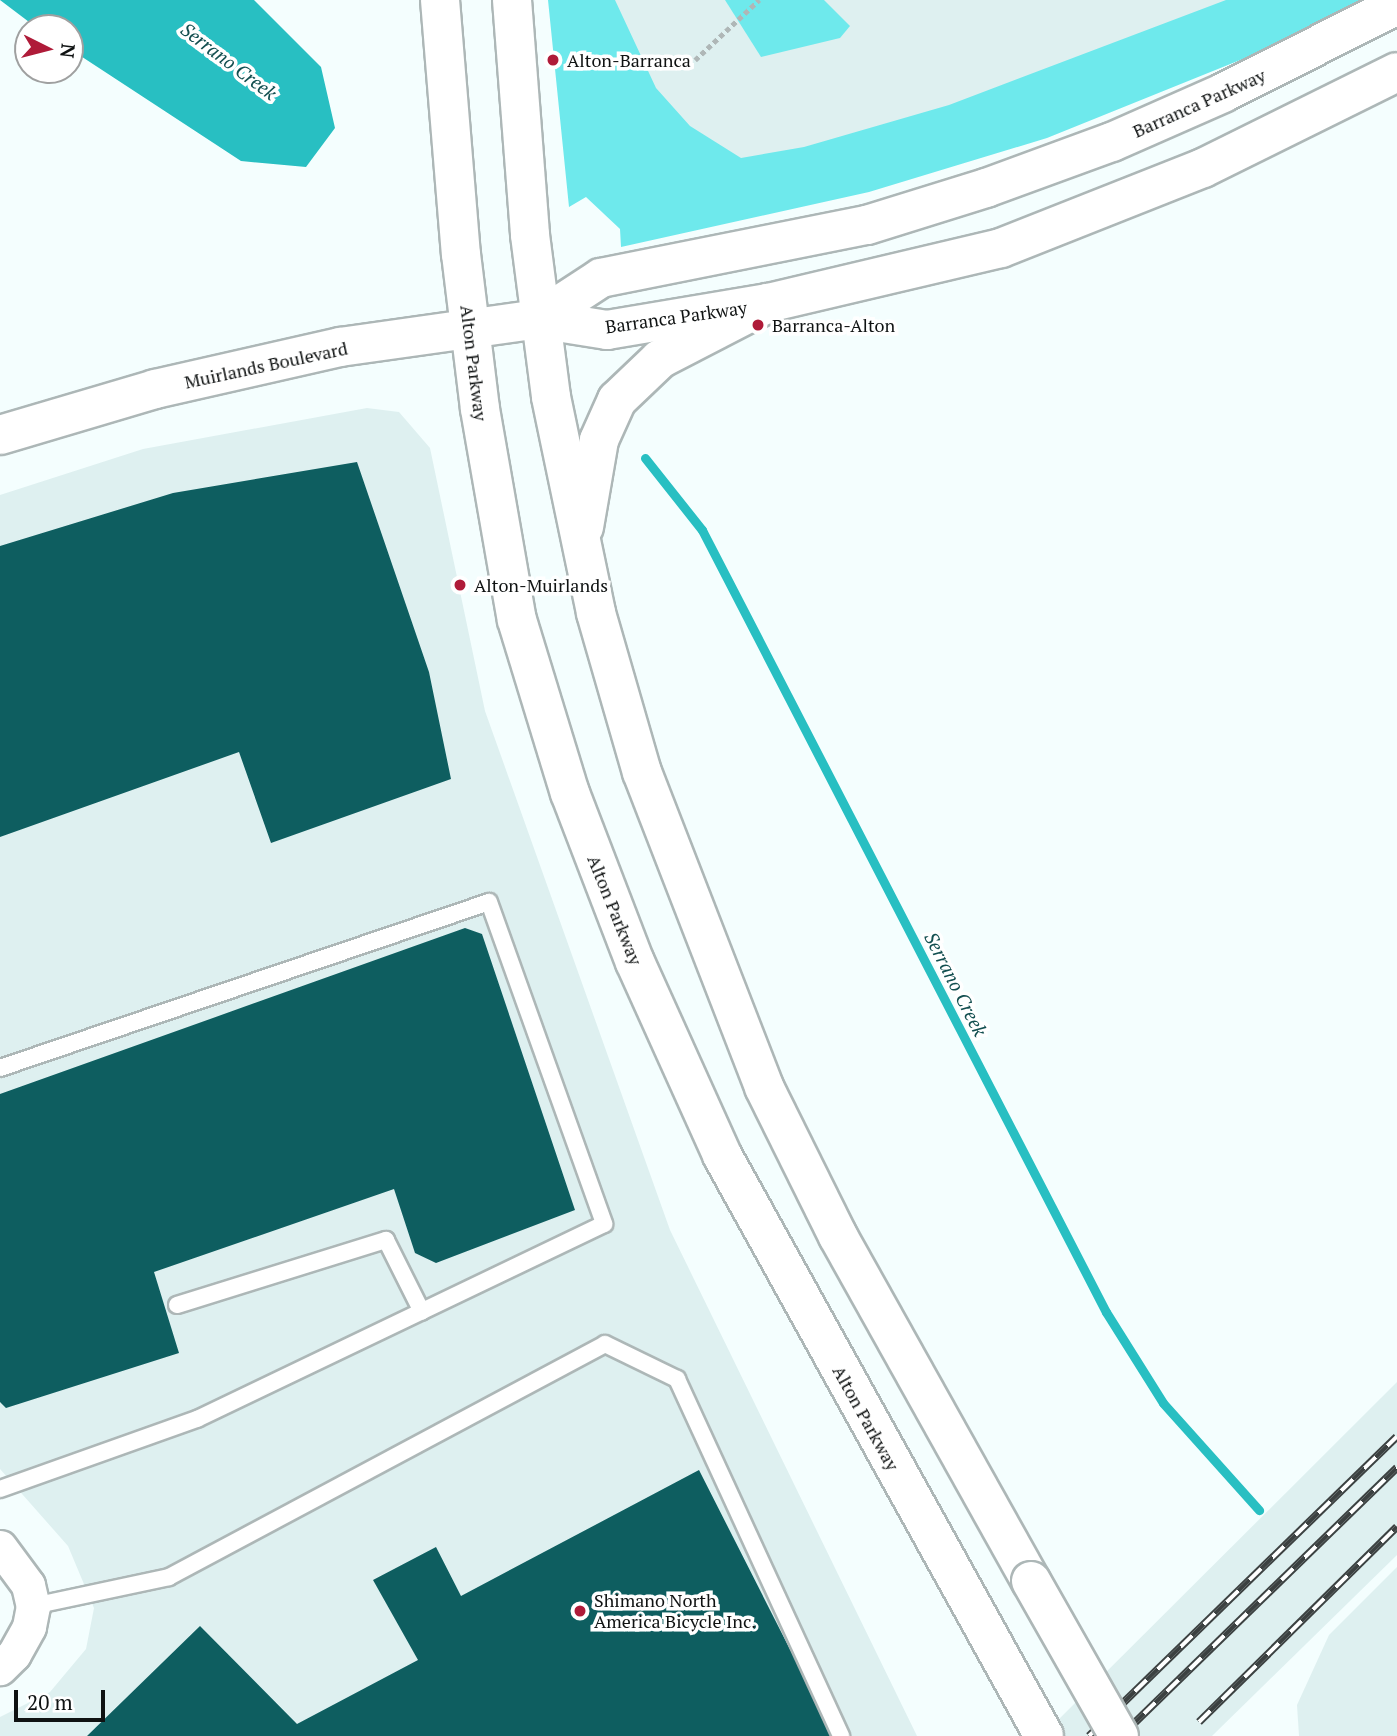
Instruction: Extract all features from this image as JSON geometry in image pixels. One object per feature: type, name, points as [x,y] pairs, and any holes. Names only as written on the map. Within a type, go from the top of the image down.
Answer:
[{"type":"main road","name":"Alton Parkway","points":[[439,0],[470,331],[517,620],[539,700],[603,884],[668,1041],[746,1202],[1044,1736]]},
{"type":"main road","points":[[512,0],[538,319],[580,546],[642,772],[764,1087],[838,1236],[1119,1736]]},
{"type":"main road","name":"Barranca Parkway","points":[[538,319],[601,278],[867,225],[998,184],[1112,142],[1223,93],[1397,5]]},
{"type":"main road","name":"Barranca Parkway","points":[[538,319],[607,330],[768,303],[1001,248],[1203,168],[1397,72]]},
{"type":"main road","points":[[580,546],[600,440],[617,400],[660,359],[768,303]]},
{"type":"main road","name":"Muirlands Boulevard","points":[[0,435],[155,389],[340,347],[470,331],[538,319]]},
{"type":"street","points":[[0,1547],[28,1585],[33,1606],[29,1627],[14,1654],[0,1668]]},
{"type":"lane","points":[[0,1068],[489,902],[604,1224],[197,1419],[0,1489]]},
{"type":"lane","points":[[177,1305],[386,1240],[422,1312]]},
{"type":"lane","points":[[33,1606],[169,1577],[605,1345],[677,1379],[841,1736]]},
{"type":"path","points":[[695,60],[759,0]]},
{"type":"shaded area","points":[[548,0],[615,0],[656,88],[690,126],[741,158],[804,147],[949,105],[1226,0],[1363,0],[1265,50],[1047,138],[869,192],[621,247],[620,229],[586,197],[569,207]]},
{"type":"shaded area","points":[[575,0],[1263,0],[1041,95],[720,169]]},
{"type":"shaded area","points":[[725,0],[824,0],[850,26],[840,38],[761,57]]},
{"type":"shaded area","points":[[367,408],[399,412],[430,448],[485,711],[670,1230],[917,1736],[0,1736],[0,1717],[50,1692],[86,1649],[94,1608],[68,1546],[0,1469],[0,495],[143,449]]},
{"type":"shaded area","points":[[1397,1382],[1397,1555],[1212,1736],[1042,1736]]},
{"type":"shaded area","points":[[1397,1567],[1397,1736],[1299,1736],[1297,1705],[1329,1635]]},
{"type":"water","points":[[0,0],[254,0],[321,67],[335,128],[306,167],[241,161],[84,58],[84,14],[18,14]]},
{"type":"building","points":[[357,462],[429,672],[451,779],[271,843],[239,752],[0,837],[0,546],[173,493]]},
{"type":"building","points":[[465,928],[482,934],[575,1210],[436,1263],[415,1253],[394,1189],[154,1272],[179,1353],[6,1408],[0,1402],[0,1094]]},
{"type":"building","name":"Shimano North America Bicycle Inc.","points":[[699,1470],[834,1736],[87,1736],[200,1626],[297,1724],[418,1660],[373,1580],[436,1547],[461,1596]]},
{"type":"waterway","name":"Serrano Creek","points":[[645,458],[702,530],[1106,1312],[1163,1403],[1259,1510]]},
{"type":"railway","points":[[1089,1736],[1397,1437]]},
{"type":"railway","points":[[1121,1736],[1397,1468]]},
{"type":"railway","points":[[1199,1722],[1397,1527]]},
{"type":"place","name":"Alton-Barranca","points":[[553,60]]},
{"type":"place","name":"Barranca-Alton","points":[[758,325]]},
{"type":"place","name":"Alton-Muirlands","points":[[460,585]]},
{"type":"place","name":"Shimano North America Bicycle Inc.","points":[[580,1611]]}]
